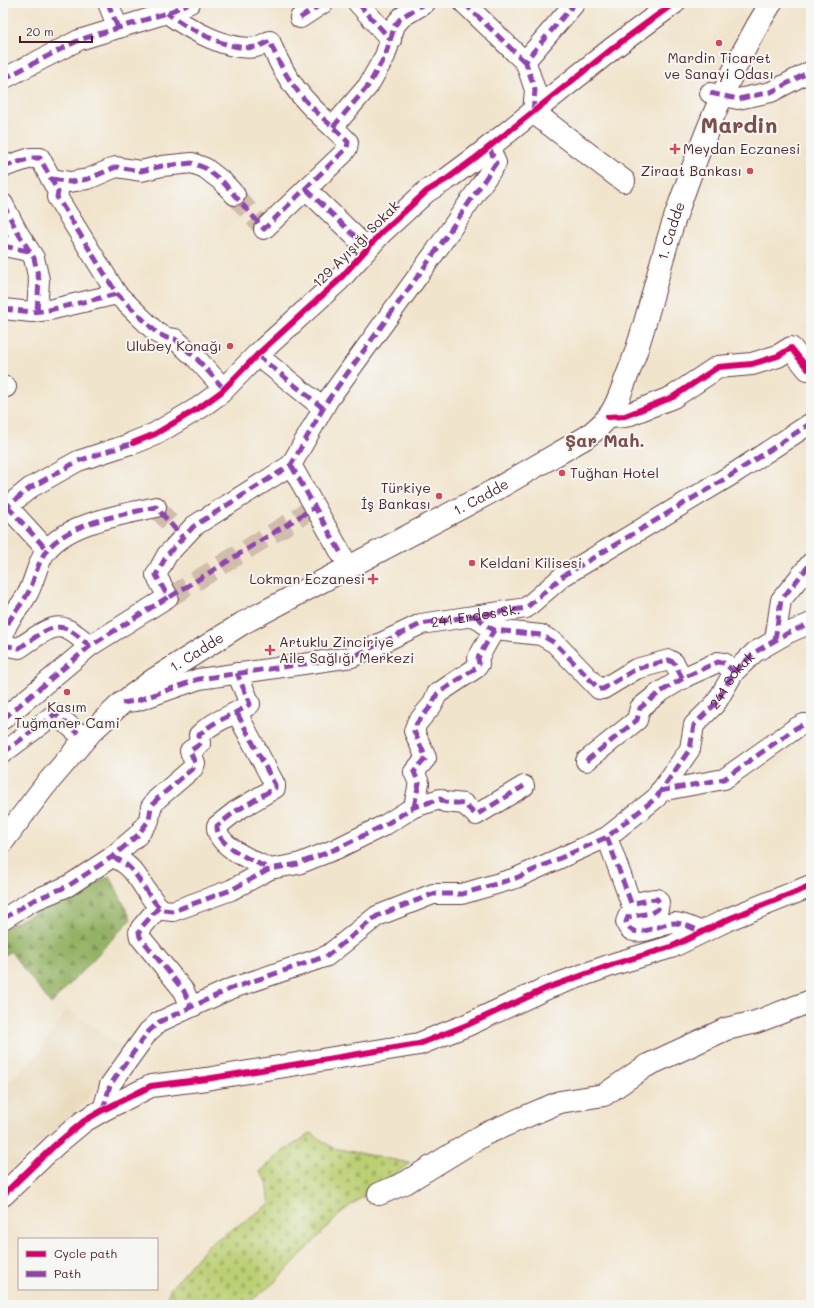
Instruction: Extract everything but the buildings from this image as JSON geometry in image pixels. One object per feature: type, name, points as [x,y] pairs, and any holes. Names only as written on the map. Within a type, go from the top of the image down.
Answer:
[{"type":"street","points":[[108,3],[118,28]]},
{"type":"street","points":[[3,79],[78,40],[167,13],[190,3]]},
{"type":"street","points":[[300,18],[323,3]]},
{"type":"street","points":[[358,3],[391,40]]},
{"type":"street","points":[[333,127],[368,86],[385,56],[395,25],[402,17],[425,3]]},
{"type":"street","points":[[464,3],[526,63],[535,90],[533,112],[624,181]]},
{"type":"street","points":[[526,63],[535,50],[575,3]]},
{"type":"street","name":"129 Ayışığı Sokak","points":[[133,443],[155,434],[199,408],[224,389],[338,280],[367,248],[427,191],[447,179],[613,48],[674,3]]},
{"type":"street","name":"1. Cadde","points":[[3,841],[44,787],[91,732],[122,702],[153,680],[243,623],[493,491],[585,438],[595,431],[608,417],[617,401],[635,354],[676,213],[716,94],[771,3]]},
{"type":"street","points":[[167,13],[182,24],[222,42],[244,48],[257,47],[270,40],[276,56],[305,101],[348,142],[347,148],[264,229]]},
{"type":"street","points":[[716,94],[738,99],[771,92],[811,71]]},
{"type":"street","points":[[3,719],[90,646],[168,597],[156,575],[167,555],[194,526],[291,465],[323,408],[436,251],[496,163],[489,147]]},
{"type":"street","points":[[3,167],[31,158],[40,158],[58,192],[57,197],[117,294],[157,333],[167,338],[175,339],[197,359],[224,389]]},
{"type":"street","points":[[52,179],[70,182],[88,179],[116,167],[140,171],[192,162],[205,168],[223,182],[234,195]]},
{"type":"street","points":[[306,189],[367,248]]},
{"type":"street","points":[[3,204],[34,258],[39,280],[37,311]]},
{"type":"street","points":[[3,246],[30,251]]},
{"type":"street","points":[[3,310],[49,310],[117,294]]},
{"type":"street","points":[[608,417],[624,416],[673,397],[718,367],[752,364],[778,356],[791,348],[808,369],[811,369]]},
{"type":"street","points":[[257,356],[323,408]]},
{"type":"street","name":"241 Erdes Sk.","points":[[122,702],[136,701],[199,679],[352,657],[421,624],[526,608],[563,576],[733,474],[811,423]]},
{"type":"street","points":[[47,550],[5,508],[30,488],[78,461],[133,443]]},
{"type":"street","points":[[291,465],[342,555]]},
{"type":"street","points":[[3,638],[4,627],[28,593],[42,558],[47,550],[66,535],[82,526],[110,517],[156,507]]},
{"type":"street","points":[[775,640],[781,600],[811,563]]},
{"type":"street","points":[[476,616],[494,630],[541,635],[555,642],[600,689],[603,689],[636,669],[669,660],[674,663],[683,678]]},
{"type":"street","name":"241 Sokak","points":[[103,1110],[110,1085],[148,1032],[159,1022],[230,989],[327,956],[377,916],[433,894],[462,894],[516,878],[607,837],[656,798],[680,761],[690,749],[694,725],[716,703],[734,672],[755,652],[775,640],[811,623]]},
{"type":"street","points":[[3,645],[19,648],[50,629],[57,627],[64,628],[90,646]]},
{"type":"street","points":[[414,807],[418,783],[414,772],[426,758],[414,731],[415,726],[432,705],[437,694],[476,668],[479,664],[478,658],[494,630]]},
{"type":"street","points":[[586,761],[636,720],[640,708],[659,693],[683,678],[718,662],[724,663],[734,672]]},
{"type":"street","points":[[3,919],[32,900],[68,886],[112,857],[138,835],[149,820],[151,807],[157,799],[193,768],[195,763],[190,751],[200,744],[199,735],[220,719],[236,713],[250,704],[236,673]]},
{"type":"street","points":[[236,713],[275,785],[275,788],[236,811],[217,826],[217,831],[225,844],[270,869]]},
{"type":"street","points":[[3,753],[55,714],[78,733]]},
{"type":"street","points":[[660,791],[724,779],[796,728],[804,724],[811,725]]},
{"type":"street","points":[[112,857],[120,860],[135,873],[160,907],[164,910],[173,911],[231,890],[270,869],[298,864],[336,849],[385,825],[414,807],[440,799],[445,802],[464,804],[476,815],[524,786]]},
{"type":"street","points":[[607,837],[631,903],[641,903],[652,899],[658,899],[660,902],[658,909],[651,913],[628,917],[626,922],[628,928],[633,932],[641,932],[662,924],[677,923],[702,932]]},
{"type":"street","points":[[3,1195],[55,1145],[84,1121],[151,1086],[206,1079],[419,1044],[467,1025],[547,988],[614,964],[671,947],[731,918],[811,886]]},
{"type":"street","points":[[160,907],[141,928],[139,932],[140,937],[184,991],[191,1007]]},
{"type":"street","points":[[379,1194],[405,1183],[485,1134],[560,1102],[604,1096],[652,1062],[726,1029],[756,1022],[811,1001]]},
{"type":"shaded area","points":[[67,1009],[125,1049],[87,1101],[3,1177],[3,1088],[38,1054]]},
{"type":"green space","points":[[110,876],[131,919],[51,1004],[10,951],[3,957],[3,929]]},
{"type":"green space","points":[[311,1133],[333,1148],[410,1163],[343,1211],[275,1282],[246,1305],[163,1305],[171,1288],[207,1246],[270,1204],[267,1182],[260,1172],[279,1154]]},
{"type":"tunnel","points":[[235,195],[264,229]]},
{"type":"tunnel","points":[[156,507],[183,538]]},
{"type":"tunnel","points":[[170,597],[315,507]]},
{"type":"marked path","points":[[108,3],[118,28]]},
{"type":"marked path","points":[[3,79],[79,40],[167,13],[190,3]]},
{"type":"marked path","points":[[300,18],[323,3]]},
{"type":"marked path","points":[[358,3],[391,40]]},
{"type":"marked path","points":[[333,127],[368,86],[385,56],[395,25],[402,17],[425,3]]},
{"type":"marked path","points":[[464,3],[526,63]]},
{"type":"marked path","points":[[533,112],[535,90],[526,63],[527,59],[575,3]]},
{"type":"marked path","points":[[52,179],[70,182],[88,179],[116,167],[141,171],[162,166],[192,163],[205,168],[223,182],[264,229],[347,148],[348,142],[300,95],[281,65],[270,41],[256,47],[245,48],[222,43],[186,26],[167,13]]},
{"type":"marked path","points":[[710,93],[738,99],[771,92],[811,71]]},
{"type":"marked path","points":[[3,719],[90,646],[168,597],[156,575],[167,555],[194,526],[291,465],[328,400],[436,251],[496,163],[489,147]]},
{"type":"marked path","points":[[3,167],[31,158],[40,158],[58,192],[57,197],[117,294],[157,333],[167,338],[175,339],[197,359],[224,389]]},
{"type":"marked path","points":[[306,189],[367,248]]},
{"type":"marked path","points":[[3,204],[18,233],[34,258],[39,280],[37,311]]},
{"type":"marked path","points":[[3,246],[29,251]]},
{"type":"marked path","points":[[3,309],[32,312],[49,310],[117,294]]},
{"type":"marked path","points":[[257,355],[323,408]]},
{"type":"marked path","points":[[122,703],[136,701],[199,679],[352,657],[421,624],[526,608],[563,576],[733,474],[811,423]]},
{"type":"marked path","points":[[3,510],[30,488],[78,461],[133,443]]},
{"type":"marked path","points":[[291,465],[342,555]]},
{"type":"marked path","points":[[7,506],[47,550]]},
{"type":"marked path","points":[[3,638],[4,632],[10,620],[28,593],[38,566],[46,551],[56,541],[68,533],[97,521],[156,507],[183,538]]},
{"type":"marked path","points":[[170,597],[315,507]]},
{"type":"marked path","points":[[775,640],[781,600],[811,563]]},
{"type":"marked path","points":[[476,616],[494,630],[541,635],[555,643],[599,689],[603,689],[636,669],[669,660],[674,663],[683,679]]},
{"type":"marked path","points":[[103,1110],[110,1085],[148,1032],[159,1022],[230,989],[327,956],[377,916],[433,894],[462,894],[516,878],[607,837],[656,798],[690,749],[694,725],[716,703],[734,672],[755,652],[788,633],[811,623]]},
{"type":"marked path","points":[[3,645],[19,648],[47,630],[59,627],[71,631],[90,646]]},
{"type":"marked path","points":[[414,807],[419,783],[414,772],[426,758],[414,731],[417,723],[432,705],[437,694],[476,668],[479,664],[478,658],[494,630]]},
{"type":"marked path","points":[[586,761],[637,720],[640,708],[659,693],[685,677],[718,662],[724,663],[734,672]]},
{"type":"marked path","points":[[3,919],[32,901],[68,886],[112,857],[138,835],[149,820],[151,807],[157,799],[193,768],[195,763],[190,751],[200,744],[199,735],[217,722],[250,704],[237,673]]},
{"type":"marked path","points":[[237,713],[275,785],[275,788],[236,811],[217,826],[218,834],[229,847],[270,869]]},
{"type":"marked path","points":[[3,753],[55,714],[78,733]]},
{"type":"marked path","points":[[660,791],[724,779],[796,728],[804,724],[811,725]]},
{"type":"marked path","points":[[112,857],[128,866],[159,907],[163,910],[173,911],[231,890],[270,869],[298,864],[336,849],[385,825],[414,807],[440,799],[445,802],[464,804],[476,815],[524,786]]},
{"type":"marked path","points":[[607,837],[631,903],[657,899],[659,902],[658,909],[651,913],[628,917],[626,922],[629,928],[640,932],[678,923],[702,932]]},
{"type":"marked path","points":[[159,907],[141,928],[139,932],[140,937],[184,991],[191,1007]]},
{"type":"cycle path","points":[[133,443],[155,434],[199,408],[221,392],[257,355],[338,281],[381,233],[427,191],[447,179],[474,159],[613,48],[674,3]]},
{"type":"cycle path","points":[[608,417],[625,416],[673,397],[718,367],[752,364],[778,356],[791,348],[808,369],[811,369]]},
{"type":"cycle path","points":[[3,1195],[55,1145],[84,1121],[151,1086],[206,1079],[419,1044],[467,1025],[547,988],[614,964],[671,947],[731,918],[811,886]]},
{"type":"place","name":"Mardin Ticaret ve Sanayi Odası","points":[[719,43]]},
{"type":"place","name":"Meydan Eczanesi","points":[[675,149]]},
{"type":"place","name":"Ziraat Bankası","points":[[750,171]]},
{"type":"place","name":"Ulubey Konağı","points":[[230,346]]},
{"type":"place","name":"Tuğhan Hotel","points":[[562,473]]},
{"type":"place","name":"Türkiye İş Bankası","points":[[439,496]]},
{"type":"place","name":"Keldani Kilisesi","points":[[472,563]]},
{"type":"place","name":"Lokman Eczanesi","points":[[373,579]]},
{"type":"place","name":"Artuklu Zinciriye Aile Sağlığı Merkezi","points":[[270,650]]},
{"type":"place","name":"Kasım Tuğmaner Cami","points":[[67,692]]},
{"type":"district","name":"Mardin","points":[[739,125]]},
{"type":"district","name":"Şar Mah.","points":[[605,441]]}]
